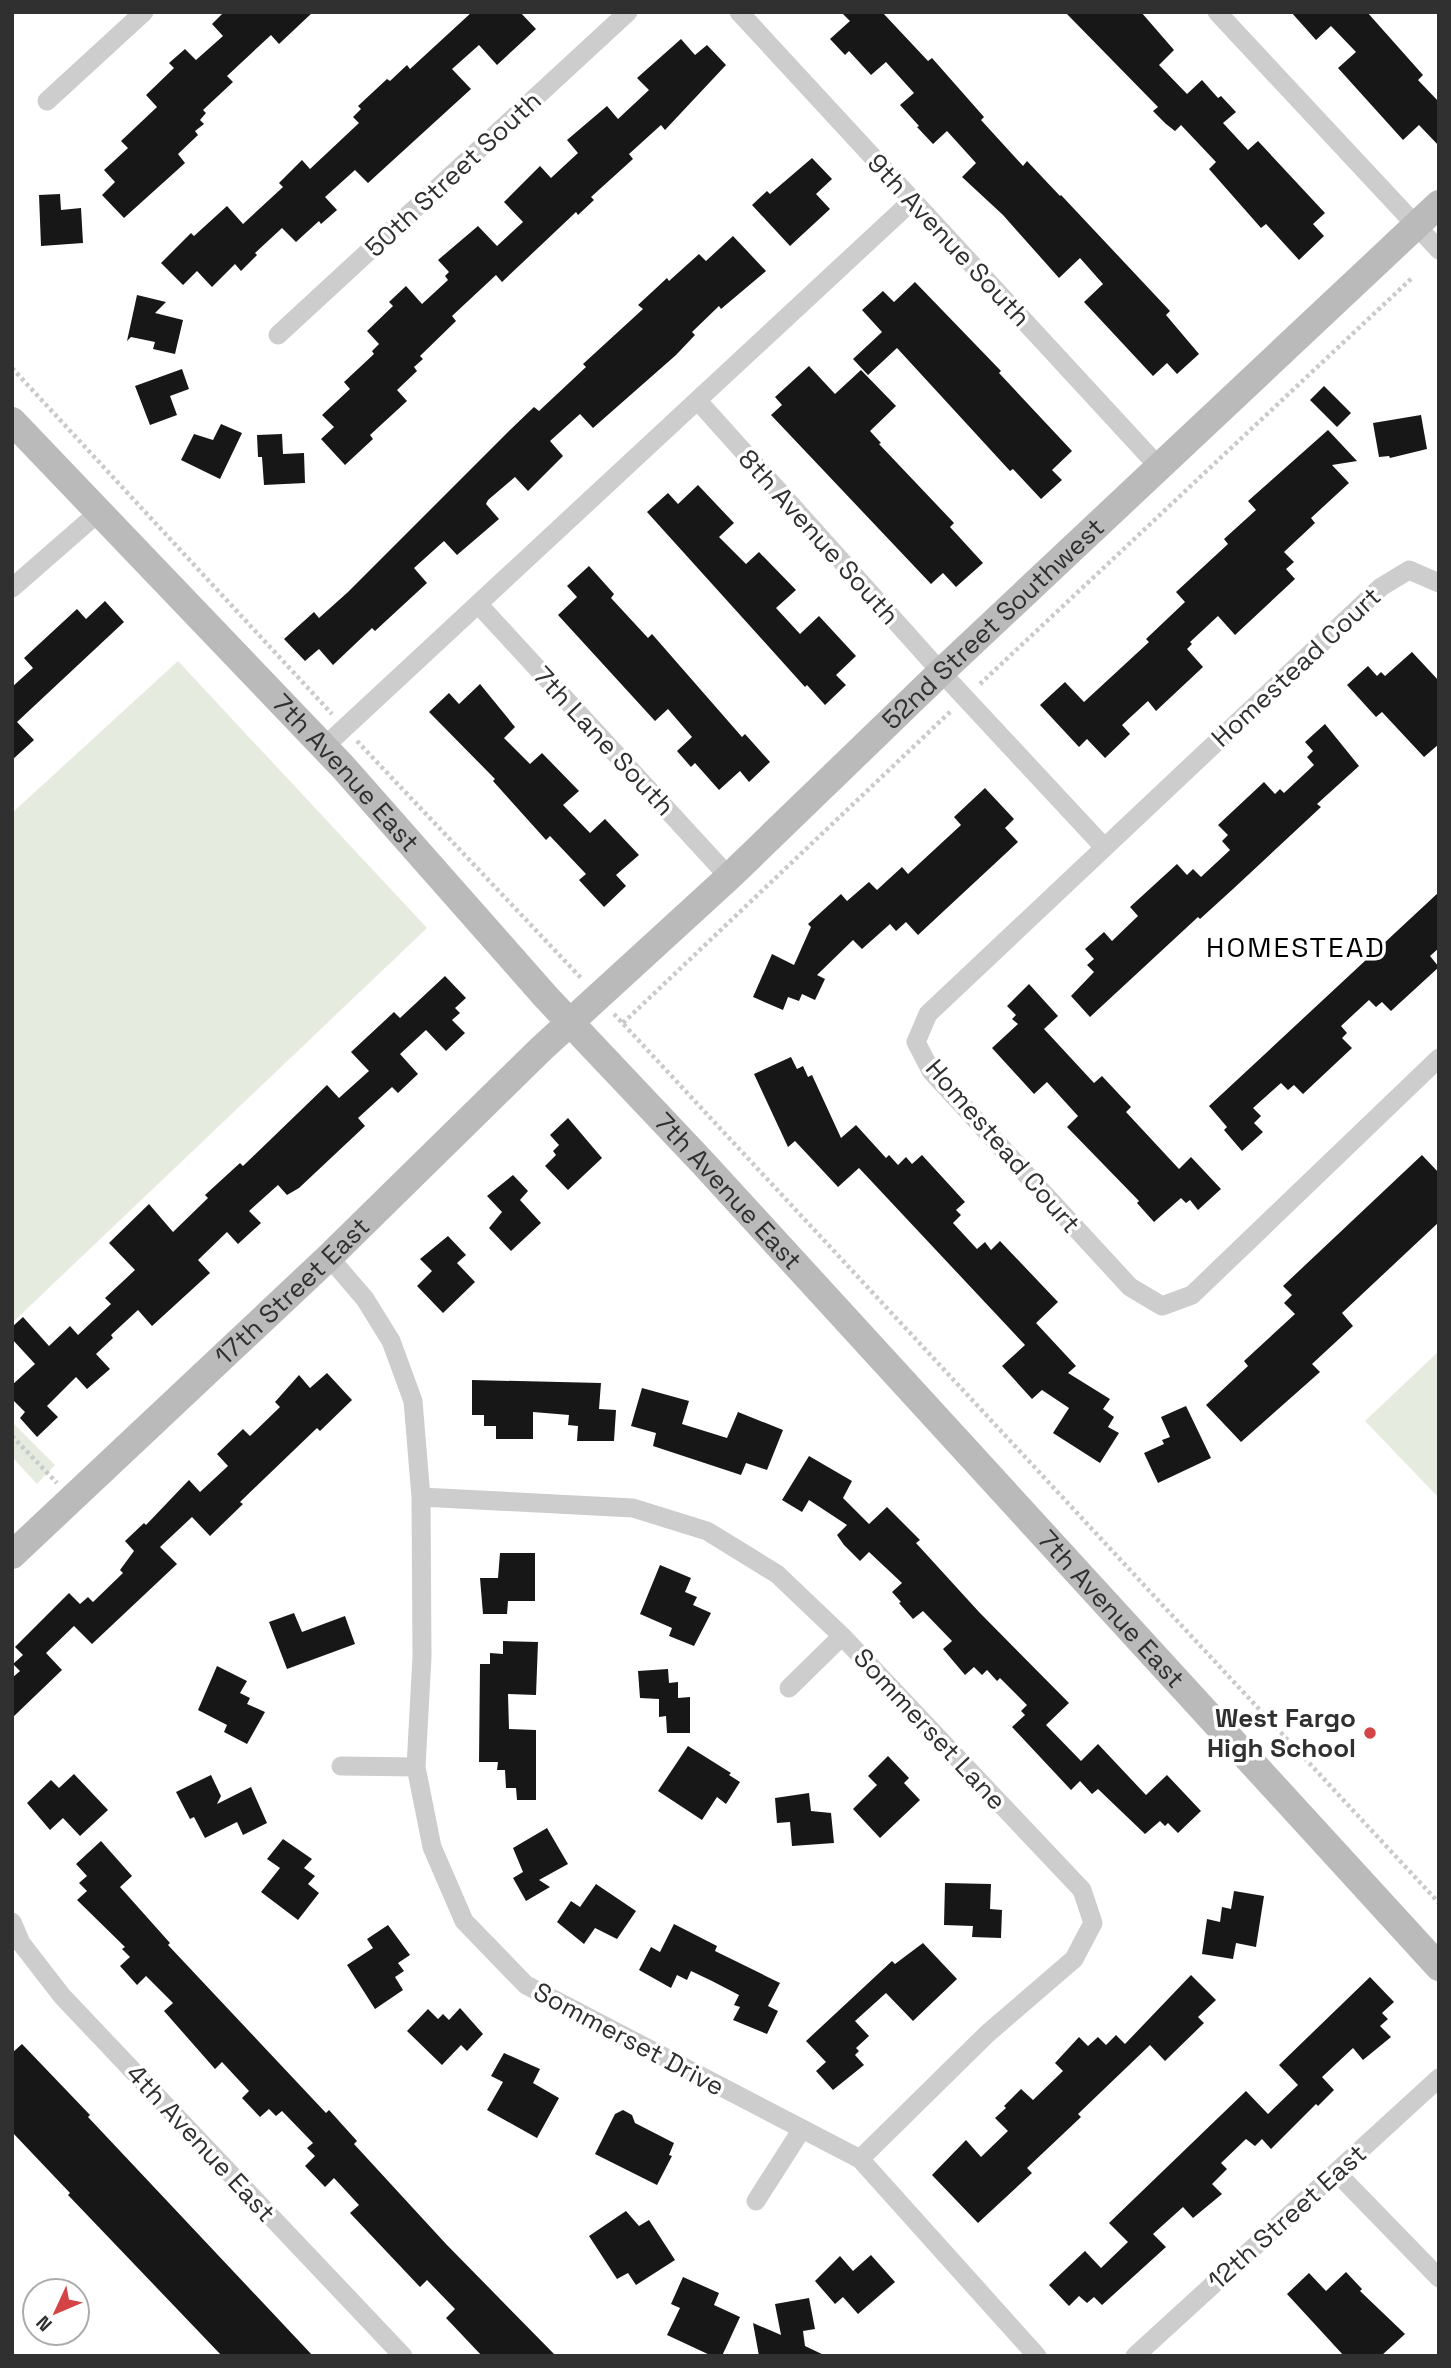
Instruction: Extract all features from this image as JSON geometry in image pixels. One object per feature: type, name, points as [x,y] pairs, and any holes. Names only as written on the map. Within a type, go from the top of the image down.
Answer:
[{"type":"street","points":[[47,101],[144,12]]},
{"type":"street","name":"50th Street South","points":[[278,335],[628,12]]},
{"type":"street","name":"9th Avenue South","points":[[739,12],[1159,467]]},
{"type":"street","points":[[1217,12],[1439,250]]},
{"type":"street","points":[[324,747],[913,200]]},
{"type":"street","points":[[1416,225],[1439,204]]},
{"type":"street","name":"52nd Street Southwest","points":[[570,1023],[729,877],[941,672],[1416,225]]},
{"type":"street","name":"8th Avenue South","points":[[698,401],[941,672],[1103,846]]},
{"type":"street","name":"7th Avenue East","points":[[12,421],[324,747],[570,1023],[722,1183],[1439,1967]]},
{"type":"street","points":[[12,588],[99,512]]},
{"type":"street","name":"Homestead Court","points":[[1439,583],[1409,570],[1381,587],[1103,846],[928,1014],[916,1042],[931,1071],[1130,1287],[1162,1307],[1192,1295],[1439,1058]]},
{"type":"street","name":"7th Lane South","points":[[479,605],[729,877]]},
{"type":"street","name":"17th Street East","points":[[12,1555],[329,1257],[570,1023]]},
{"type":"street","name":"Sommerset Drive","points":[[329,1257],[365,1299],[391,1341],[413,1401],[421,1497],[422,1657],[416,1767],[432,1847],[464,1921],[526,1985],[860,2159],[1037,2356]]},
{"type":"street","name":"Sommerset Lane","points":[[421,1497],[633,1508],[707,1531],[777,1574],[842,1636],[1082,1890],[1093,1923],[1074,1959],[987,2034],[860,2159]]},
{"type":"street","points":[[789,1688],[842,1636]]},
{"type":"street","points":[[341,1766],[416,1767]]},
{"type":"street","name":"4th Avenue East","points":[[12,1922],[21,1942],[62,1996],[403,2356]]},
{"type":"street","name":"12th Street East","points":[[1135,2356],[1439,2078]]},
{"type":"street","points":[[756,2202],[802,2129]]},
{"type":"street","points":[[1336,2172],[1439,2278]]},
{"type":"path","points":[[622,1023],[1413,277]]},
{"type":"path","points":[[12,368],[1439,1903]]},
{"type":"path","points":[[12,1436],[72,1499]]},
{"type":"shaded area","points":[[178,661],[427,928],[12,1323],[12,813]]},
{"type":"shaded area","points":[[1439,1351],[1439,1498],[1365,1421]]},
{"type":"shaded area","points":[[12,1422],[55,1465],[37,1484],[12,1457]]},
{"type":"building","points":[[224,12],[313,12],[279,44],[271,35],[227,76],[233,82],[203,110],[206,113],[200,120],[204,124],[195,131],[198,135],[178,154],[185,163],[124,218],[102,195],[115,182],[104,170],[128,148],[121,141],[157,107],[146,95],[174,68],[169,63],[185,49],[196,60],[223,36],[212,24]]},
{"type":"building","points":[[472,12],[520,12],[536,29],[497,65],[479,45],[452,69],[471,89],[368,183],[355,170],[325,197],[337,210],[321,224],[319,221],[296,242],[282,228],[255,253],[257,255],[241,271],[235,264],[212,287],[197,271],[183,285],[161,263],[191,233],[194,236],[227,206],[243,224],[283,187],[279,183],[302,160],[310,169],[359,123],[353,117],[361,109],[358,106],[387,79],[390,81],[407,65],[410,69]]},
{"type":"building","points":[[841,12],[882,12],[928,61],[932,58],[984,117],[981,120],[1023,166],[1027,161],[1170,311],[1166,315],[1199,354],[1177,374],[1167,363],[1153,376],[1084,302],[1103,284],[1080,258],[1059,278],[1003,215],[962,177],[976,163],[947,131],[933,144],[917,127],[919,126],[900,105],[914,93],[886,62],[871,75],[849,51],[845,55],[830,39],[850,21]]},
{"type":"building","points":[[1065,12],[1141,12],[1174,50],[1159,65],[1187,94],[1202,80],[1218,98],[1221,96],[1236,112],[1223,123],[1248,150],[1258,141],[1325,213],[1313,224],[1324,236],[1299,260],[1266,224],[1261,228],[1209,169],[1216,162],[1181,125],[1175,131],[1166,124],[1153,111],[1158,107]]},
{"type":"building","points":[[1291,12],[1367,12],[1423,75],[1418,80],[1439,102],[1439,146],[1419,125],[1403,140],[1338,68],[1356,52],[1331,26],[1316,40]]},
{"type":"building","points":[[681,39],[695,55],[707,45],[726,65],[665,130],[661,125],[629,154],[633,159],[591,197],[594,200],[578,215],[576,212],[502,282],[496,275],[452,316],[456,321],[420,356],[423,359],[414,367],[417,371],[397,390],[407,401],[370,435],[373,439],[345,465],[321,439],[334,427],[322,415],[350,389],[344,382],[374,354],[372,351],[379,344],[367,331],[393,306],[389,302],[406,286],[422,304],[448,280],[445,276],[449,272],[438,260],[478,226],[497,246],[523,222],[504,202],[540,166],[551,178],[578,153],[567,140],[607,106],[618,119],[649,90],[637,78]]},
{"type":"building","points":[[812,158],[832,179],[816,194],[830,209],[790,246],[752,205],[767,191],[770,194]]},
{"type":"building","points":[[60,194],[61,210],[81,208],[83,243],[41,246],[39,195]]},
{"type":"building","points":[[733,236],[766,271],[721,309],[719,306],[692,332],[695,335],[676,355],[593,428],[580,414],[550,441],[563,456],[528,491],[515,477],[488,500],[486,504],[499,519],[457,555],[444,541],[414,568],[427,583],[375,631],[372,628],[333,665],[319,649],[305,661],[284,639],[314,612],[319,618],[348,592],[534,407],[539,411],[586,367],[583,364],[643,309],[638,305],[667,278],[669,281],[699,254],[706,261]]},
{"type":"building","points":[[915,282],[1001,371],[999,373],[1072,451],[1052,470],[1062,480],[1041,499],[1013,469],[1010,471],[897,348],[868,375],[853,359],[882,332],[862,310],[883,291],[894,302]]},
{"type":"building","points":[[137,295],[166,302],[155,313],[183,320],[175,354],[153,349],[155,342],[131,337],[127,341]]},
{"type":"building","points":[[809,366],[835,394],[861,370],[896,406],[870,431],[881,443],[879,444],[954,523],[950,527],[983,563],[956,587],[943,573],[931,584],[771,415],[782,405],[775,397]]},
{"type":"building","points":[[182,369],[189,389],[170,396],[177,415],[150,425],[135,386]]},
{"type":"building","points":[[1324,386],[1351,413],[1337,427],[1310,400]]},
{"type":"building","points":[[1421,415],[1427,449],[1390,458],[1379,457],[1373,423]]},
{"type":"building","points":[[221,424],[242,433],[220,479],[181,460],[194,434],[213,440]]},
{"type":"building","points":[[1328,430],[1357,461],[1332,465],[1349,483],[1311,518],[1315,523],[1284,552],[1294,562],[1286,569],[1295,579],[1235,635],[1218,616],[1190,642],[1192,644],[1187,649],[1203,667],[1156,711],[1148,701],[1122,725],[1130,734],[1105,758],[1087,739],[1079,747],[1040,705],[1065,682],[1084,702],[1149,642],[1146,639],[1185,602],[1176,592],[1228,544],[1224,539],[1256,510],[1248,501]]},
{"type":"building","points":[[282,434],[283,454],[304,453],[305,483],[264,485],[257,435]]},
{"type":"building","points":[[698,485],[734,523],[719,537],[746,564],[759,552],[796,590],[776,608],[800,634],[819,616],[856,656],[836,675],[846,685],[825,705],[807,685],[805,687],[647,512],[668,493],[678,504]]},
{"type":"building","points":[[589,566],[614,594],[611,598],[648,638],[652,634],[742,737],[745,734],[770,762],[749,782],[740,771],[719,790],[695,763],[691,767],[677,751],[692,737],[668,709],[655,721],[558,615],[577,597],[567,586]]},
{"type":"building","points":[[105,601],[124,622],[17,722],[34,740],[12,760],[12,687],[33,668],[24,658],[77,609],[86,619]]},
{"type":"building","points":[[1412,652],[1439,681],[1439,744],[1424,757],[1382,712],[1376,717],[1347,685],[1368,666],[1377,676],[1381,672],[1385,676]]},
{"type":"building","points":[[480,684],[515,727],[504,738],[530,764],[542,753],[579,791],[563,805],[590,833],[605,819],[639,855],[616,875],[626,886],[604,907],[579,880],[586,874],[550,836],[546,840],[493,781],[495,779],[429,712],[449,693],[459,704]]},
{"type":"building","points":[[1325,724],[1359,766],[1317,804],[1321,807],[1090,1017],[1071,996],[1094,972],[1087,965],[1094,959],[1085,949],[1104,932],[1112,941],[1138,916],[1130,907],[1177,864],[1187,875],[1193,869],[1201,877],[1230,850],[1222,841],[1228,835],[1218,825],[1264,782],[1275,794],[1280,789],[1284,793],[1314,765],[1307,757],[1313,751],[1305,742]]},
{"type":"building","points":[[985,788],[1014,819],[1005,828],[1018,842],[918,935],[906,922],[896,931],[890,924],[862,949],[853,940],[817,975],[825,979],[815,1000],[802,994],[799,1001],[788,997],[783,1010],[753,997],[772,954],[794,965],[811,927],[808,924],[841,894],[847,901],[869,882],[877,890],[902,867],[908,874],[961,825],[954,817]]},
{"type":"building","points":[[1439,892],[1439,948],[1430,956],[1439,967],[1391,1011],[1382,1002],[1376,1007],[1369,1000],[1341,1026],[1347,1033],[1342,1038],[1352,1048],[1303,1094],[1294,1085],[1288,1090],[1281,1083],[1253,1108],[1261,1116],[1254,1123],[1263,1132],[1242,1151],[1209,1106]]},
{"type":"building","points":[[445,976],[466,998],[455,1008],[460,1013],[452,1020],[465,1033],[446,1051],[426,1030],[400,1054],[418,1074],[398,1093],[392,1087],[358,1118],[365,1126],[299,1188],[287,1195],[278,1185],[249,1211],[261,1223],[238,1244],[227,1232],[198,1260],[210,1273],[152,1326],[138,1310],[111,1335],[113,1338],[96,1354],[110,1369],[87,1389],[76,1377],[47,1406],[58,1417],[37,1437],[20,1418],[25,1412],[12,1399],[12,1385],[35,1364],[12,1339],[12,1327],[23,1317],[49,1346],[70,1326],[78,1335],[111,1304],[105,1298],[135,1270],[109,1243],[149,1204],[173,1232],[208,1198],[205,1195],[240,1163],[243,1166],[327,1085],[339,1098],[369,1071],[351,1052],[394,1012],[400,1018]]},
{"type":"building","points":[[1029,984],[1058,1016],[1044,1029],[1094,1083],[1102,1076],[1131,1107],[1126,1112],[1179,1169],[1191,1157],[1221,1189],[1198,1210],[1190,1200],[1186,1203],[1181,1198],[1154,1222],[1137,1203],[1139,1201],[1067,1127],[1078,1116],[1047,1082],[1034,1094],[992,1048],[1018,1024],[1012,1019],[1016,1015],[1007,1006]]},
{"type":"building","points":[[791,1057],[797,1069],[803,1066],[808,1077],[812,1075],[841,1138],[856,1125],[886,1158],[889,1155],[898,1165],[906,1157],[912,1164],[922,1155],[965,1202],[956,1210],[961,1215],[953,1223],[977,1249],[985,1242],[991,1250],[1000,1241],[1058,1302],[1036,1323],[1076,1366],[1068,1373],[1110,1399],[1103,1409],[1114,1417],[1108,1427],[1119,1433],[1100,1463],[1053,1433],[1069,1408],[1042,1390],[1032,1399],[1002,1366],[1025,1345],[859,1168],[838,1187],[795,1141],[788,1147],[754,1074]]},
{"type":"building","points":[[568,1118],[602,1158],[568,1190],[545,1166],[556,1155],[553,1151],[559,1145],[550,1135]]},
{"type":"building","points":[[1422,1155],[1439,1173],[1439,1222],[1342,1313],[1353,1326],[1312,1364],[1320,1372],[1241,1442],[1206,1405],[1248,1366],[1244,1361],[1295,1314],[1284,1303],[1292,1295],[1283,1286]]},
{"type":"building","points":[[513,1175],[528,1191],[520,1200],[541,1223],[511,1251],[489,1228],[502,1212],[487,1196]]},
{"type":"building","points":[[448,1236],[466,1255],[457,1263],[475,1282],[443,1313],[417,1286],[432,1271],[420,1259]]},
{"type":"building","points":[[327,1373],[352,1400],[320,1431],[317,1428],[240,1502],[243,1504],[210,1536],[192,1517],[160,1547],[177,1564],[92,1644],[74,1626],[46,1653],[62,1670],[12,1718],[12,1678],[20,1671],[13,1664],[23,1655],[15,1647],[69,1593],[80,1604],[88,1597],[93,1602],[123,1573],[120,1570],[134,1551],[125,1541],[144,1523],[146,1525],[189,1480],[200,1492],[228,1466],[217,1454],[243,1429],[250,1436],[280,1407],[275,1402],[299,1375],[310,1388]]},
{"type":"building","points":[[472,1380],[601,1383],[599,1409],[616,1410],[614,1441],[577,1441],[578,1426],[568,1425],[569,1415],[533,1412],[533,1439],[496,1439],[496,1426],[484,1426],[484,1415],[472,1415]]},
{"type":"building","points":[[642,1388],[689,1401],[682,1424],[727,1438],[738,1412],[783,1430],[767,1470],[746,1463],[741,1475],[653,1446],[656,1433],[631,1426]]},
{"type":"building","points":[[1186,1406],[1211,1458],[1158,1483],[1144,1453],[1164,1444],[1162,1440],[1170,1437],[1161,1417]]},
{"type":"building","points":[[809,1456],[852,1481],[843,1498],[869,1524],[887,1507],[920,1540],[916,1543],[979,1612],[1069,1703],[1046,1725],[1081,1761],[1098,1744],[1146,1795],[1167,1775],[1201,1811],[1178,1833],[1168,1823],[1165,1826],[1160,1821],[1145,1834],[1098,1789],[1092,1794],[1080,1781],[1071,1790],[1012,1727],[1025,1715],[1021,1711],[1027,1705],[1000,1678],[997,1681],[987,1670],[982,1675],[974,1667],[965,1675],[943,1649],[952,1641],[923,1611],[913,1619],[899,1603],[901,1602],[892,1592],[902,1583],[869,1552],[860,1561],[844,1545],[837,1535],[847,1525],[809,1500],[802,1512],[782,1500]]},
{"type":"building","points":[[500,1553],[535,1553],[535,1601],[508,1601],[507,1614],[483,1614],[480,1578],[498,1578]]},
{"type":"building","points":[[660,1565],[691,1578],[685,1592],[697,1597],[693,1605],[711,1613],[694,1646],[669,1636],[672,1628],[640,1614]]},
{"type":"building","points":[[294,1613],[302,1632],[345,1616],[355,1644],[287,1669],[269,1622]]},
{"type":"building","points":[[503,1641],[538,1642],[536,1695],[508,1694],[509,1729],[536,1730],[536,1800],[517,1800],[516,1788],[506,1788],[505,1770],[497,1770],[498,1762],[479,1762],[480,1664],[490,1664],[490,1653],[503,1654]]},
{"type":"building","points":[[217,1666],[247,1681],[240,1693],[250,1698],[247,1704],[265,1712],[247,1744],[224,1732],[227,1725],[198,1710]]},
{"type":"building","points":[[668,1669],[669,1683],[678,1682],[678,1698],[690,1697],[690,1733],[667,1733],[666,1716],[659,1717],[659,1699],[640,1698],[638,1671]]},
{"type":"building","points":[[688,1746],[731,1773],[729,1775],[740,1782],[726,1804],[717,1797],[702,1820],[658,1791]]},
{"type":"building","points":[[888,1756],[909,1778],[904,1783],[920,1800],[880,1838],[853,1809],[877,1785],[868,1776]]},
{"type":"building","points":[[74,1774],[108,1810],[80,1836],[63,1818],[50,1830],[27,1803],[51,1780],[59,1788]]},
{"type":"building","points":[[211,1775],[221,1796],[217,1804],[251,1787],[267,1823],[243,1835],[237,1822],[205,1838],[194,1817],[190,1819],[176,1792]]},
{"type":"building","points":[[809,1793],[811,1811],[831,1813],[834,1843],[792,1846],[790,1822],[777,1823],[775,1798]]},
{"type":"building","points":[[547,1828],[568,1864],[539,1880],[550,1887],[526,1901],[513,1878],[523,1872],[513,1848]]},
{"type":"building","points":[[283,1839],[312,1859],[304,1868],[315,1876],[308,1884],[319,1893],[298,1920],[261,1892],[280,1868],[267,1859]]},
{"type":"building","points":[[101,1841],[132,1876],[120,1887],[170,1943],[168,1945],[326,2113],[329,2110],[357,2141],[354,2144],[446,2244],[556,2356],[482,2356],[446,2318],[455,2309],[427,2280],[420,2287],[350,2213],[359,2205],[334,2178],[325,2187],[305,2166],[315,2156],[307,2148],[313,2143],[282,2111],[276,2116],[269,2109],[260,2117],[242,2098],[249,2091],[222,2062],[215,2069],[164,2011],[173,2003],[146,1976],[137,1985],[120,1966],[130,1957],[122,1949],[125,1947],[77,1900],[87,1891],[79,1883],[87,1876],[76,1864]]},
{"type":"building","points":[[945,1883],[991,1884],[990,1909],[1002,1910],[1001,1938],[972,1937],[973,1926],[944,1925]]},
{"type":"building","points":[[596,1884],[636,1911],[617,1939],[595,1928],[584,1944],[557,1922],[571,1901],[580,1907]]},
{"type":"building","points":[[1234,1891],[1264,1896],[1256,1947],[1236,1943],[1233,1959],[1202,1954],[1207,1919],[1220,1922],[1222,1907],[1231,1909]]},
{"type":"building","points":[[674,1924],[717,1946],[715,1951],[780,1983],[768,2006],[778,2011],[767,2034],[733,2020],[740,2007],[734,2005],[739,1995],[712,1981],[691,1971],[687,1980],[677,1975],[671,1988],[639,1970],[651,1947],[660,1952]]},
{"type":"building","points":[[388,1925],[410,1955],[398,1963],[404,1971],[395,1977],[403,1990],[375,2009],[347,1965],[373,1948],[367,1939]]},
{"type":"building","points":[[923,1943],[957,1979],[913,2021],[886,1993],[855,2021],[869,2036],[856,2048],[859,2051],[855,2055],[864,2065],[833,2090],[816,2071],[826,2062],[806,2041],[892,1961],[895,1964]]},
{"type":"building","points":[[1191,1975],[1216,2000],[1198,2017],[1204,2023],[1165,2061],[1150,2045],[1078,2114],[1081,2117],[1027,2168],[1032,2173],[978,2223],[932,2175],[966,2140],[981,2157],[1008,2131],[995,2118],[1006,2108],[1004,2106],[1021,2089],[1033,2100],[1063,2071],[1055,2063],[1079,2037],[1088,2046],[1098,2037],[1106,2045],[1116,2035],[1125,2044]]},
{"type":"building","points":[[1370,1977],[1394,2002],[1382,2013],[1388,2019],[1380,2026],[1391,2037],[1363,2060],[1353,2048],[1322,2077],[1334,2090],[1271,2149],[1262,2139],[1255,2146],[1246,2139],[1221,2163],[1227,2169],[1212,2184],[1222,2194],[1193,2218],[1183,2207],[1153,2234],[1166,2247],[1102,2305],[1094,2297],[1087,2303],[1079,2296],[1069,2306],[1049,2285],[1085,2251],[1101,2268],[1128,2242],[1109,2223],[1246,2091],[1268,2114],[1298,2085],[1279,2065]]},
{"type":"building","points":[[460,2008],[483,2034],[467,2051],[461,2045],[442,2065],[407,2031],[428,2009],[438,2019],[443,2014],[449,2020]]},
{"type":"building","points":[[22,2044],[313,2356],[222,2356],[68,2195],[70,2193],[12,2132],[12,2053]]},
{"type":"building","points":[[504,2053],[540,2069],[533,2083],[559,2098],[537,2138],[487,2110],[503,2082],[491,2076]]},
{"type":"building","points":[[623,2110],[632,2115],[635,2123],[674,2143],[669,2155],[672,2156],[657,2185],[595,2154],[615,2114]]},
{"type":"building","points":[[626,2211],[639,2226],[649,2220],[675,2260],[636,2285],[628,2273],[617,2279],[589,2236]]},
{"type":"building","points":[[871,2255],[895,2282],[858,2314],[843,2297],[835,2304],[815,2281],[840,2256],[853,2271]]},
{"type":"building","points":[[1346,2272],[1362,2289],[1360,2291],[1405,2334],[1381,2356],[1344,2356],[1287,2294],[1309,2273],[1326,2291]]},
{"type":"building","points":[[683,2277],[719,2293],[714,2305],[740,2317],[722,2356],[712,2356],[667,2335],[680,2308],[671,2304]]},
{"type":"building","points":[[809,2298],[815,2329],[803,2331],[805,2346],[826,2356],[759,2356],[753,2323],[781,2335],[775,2304]]},
{"type":"place","name":"West Fargo High School","points":[[1370,1733]]},
{"type":"district","name":"HOMESTEAD","points":[[1296,947]]}]
